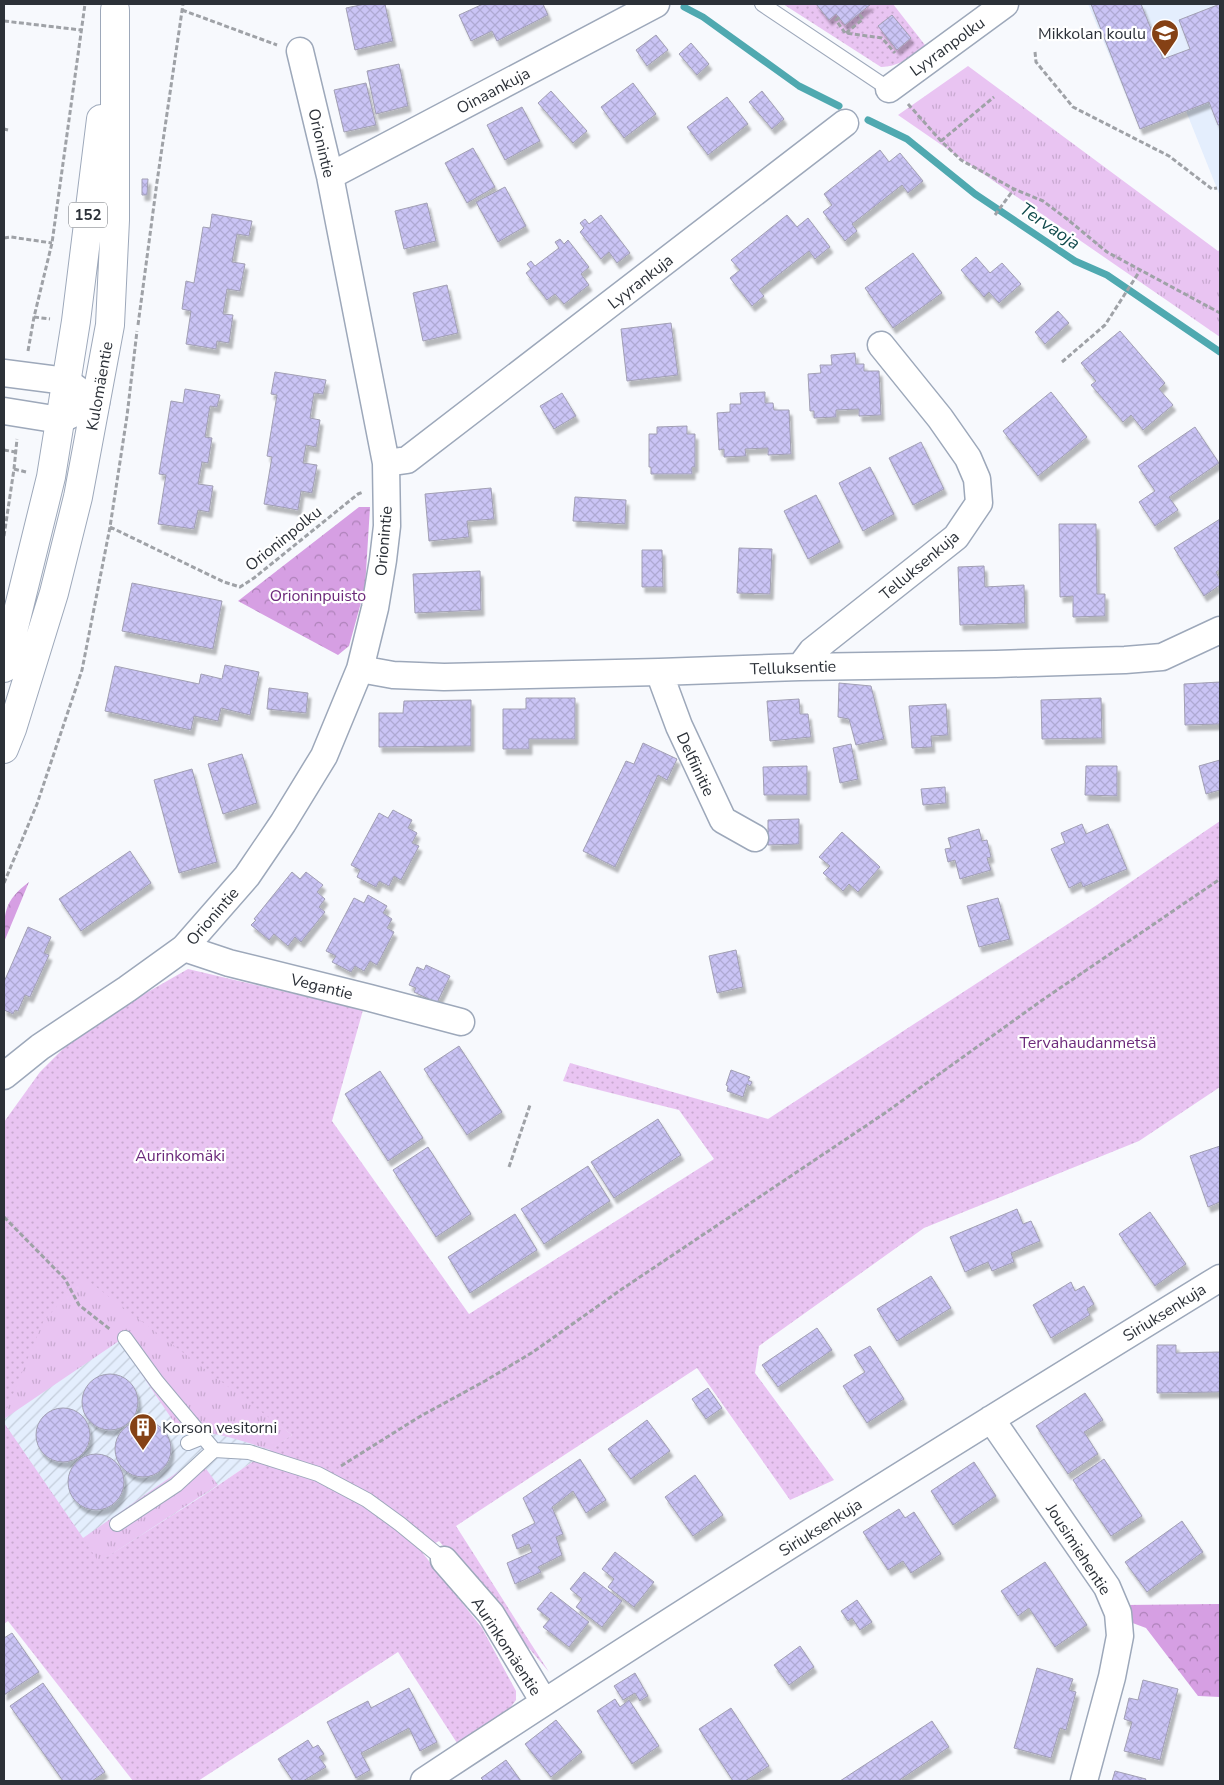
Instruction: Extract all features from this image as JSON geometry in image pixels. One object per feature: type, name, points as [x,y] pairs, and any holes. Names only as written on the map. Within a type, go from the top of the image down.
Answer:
[{"type":"main road","name":"Kulomäentie","points":[[4,668],[51,477],[76,314],[115,7]]},
{"type":"main road","name":"Kulomäentie","points":[[4,749],[12,729],[54,593],[78,497],[110,325],[115,220],[115,7]]},
{"type":"street","name":"Oinaankuja","points":[[330,176],[656,4]]},
{"type":"street","name":"Lyyranpolku","points":[[889,89],[1005,4]]},
{"type":"street","name":"Orionintie","points":[[4,1076],[40,1047],[184,948],[247,876],[283,823],[324,756],[360,670],[375,608],[383,560],[387,473],[330,176],[300,51]]},
{"type":"street","name":"Lyyrankuja","points":[[387,473],[407,460],[845,124]]},
{"type":"street","name":"Telluksenkuja","points":[[800,666],[812,651],[956,537],[979,503],[977,479],[968,458],[940,418],[880,345]]},
{"type":"street","points":[[12,412],[60,420],[96,403],[66,381],[14,374]]},
{"type":"street","name":"Telluksentie","points":[[360,670],[393,675],[444,677],[659,672],[800,666],[996,664],[1125,660],[1162,657],[1220,630]]},
{"type":"street","name":"Delfiinitie","points":[[659,672],[678,726],[723,820],[755,838]]},
{"type":"street","name":"Vegantie","points":[[184,948],[229,963],[461,1022]]},
{"type":"street","name":"Siriuksenkuja","points":[[424,1781],[544,1702],[991,1419],[1220,1278]]},
{"type":"street","name":"Jousimiehentie","points":[[991,1419],[1107,1587],[1118,1613],[1120,1636],[1112,1677],[1084,1781]]},
{"type":"street","name":"Aurinkomäentie","points":[[444,1560],[490,1614],[544,1702]]},
{"type":"lane","points":[[762,4],[889,89]]},
{"type":"lane","points":[[117,1524],[176,1485],[214,1450],[157,1382],[125,1338]]},
{"type":"lane","points":[[188,1442],[203,1437]]},
{"type":"lane","name":"Aurinkomäentie","points":[[214,1450],[250,1452],[323,1477],[367,1500],[444,1560]]},
{"type":"path","points":[[14,374],[34,317],[52,243],[85,4]]},
{"type":"path","points":[[182,10],[267,42],[300,51]]},
{"type":"path","points":[[845,33],[863,19],[859,14]]},
{"type":"path","points":[[839,17],[836,20],[845,33],[882,38],[912,72]]},
{"type":"path","points":[[4,21],[81,30]]},
{"type":"path","points":[[1035,52],[1036,62],[1074,107],[1170,156],[1212,189],[1218,188]]},
{"type":"path","points":[[889,89],[906,101],[941,141],[961,160],[1014,189],[1043,201],[1107,252],[1220,313]]},
{"type":"path","points":[[941,141],[994,97]]},
{"type":"path","points":[[995,215],[1014,189]]},
{"type":"path","points":[[4,238],[12,237],[52,243]]},
{"type":"path","points":[[1062,362],[1105,325],[1141,269]]},
{"type":"path","points":[[4,536],[15,452],[12,412]]},
{"type":"path","points":[[4,450],[15,452]]},
{"type":"path","name":"Orioninpolku","points":[[110,527],[224,582],[240,587],[387,473]]},
{"type":"path","points":[[323,1477],[419,1417],[533,1352],[622,1289],[885,1113],[1041,1001],[1220,879]]},
{"type":"path","points":[[509,1167],[530,1104]]},
{"type":"path","points":[[4,1217],[65,1279],[79,1305],[105,1326],[125,1338]]},
{"type":"shaded area","name":"Mikkolan koulu","points":[[1088,4],[1220,4],[1220,196],[1186,111],[1140,129]]},
{"type":"shaded area","points":[[83,1277],[292,1435],[99,1563],[4,1423],[4,1416]]},
{"type":"green space","points":[[783,4],[893,4],[925,45],[900,63],[881,67]]},
{"type":"green space","points":[[968,66],[1218,251],[1220,250],[1220,337],[898,115]]},
{"type":"green space","name":"Orioninpuisto","points":[[359,507],[370,507],[365,588],[349,646],[338,655],[238,601]]},
{"type":"green space","points":[[1220,821],[1220,1087],[1139,1141],[924,1228],[759,1346],[755,1373],[834,1480],[790,1500],[697,1368],[456,1526],[549,1672],[439,1541],[421,1551],[482,1628],[516,1691],[516,1700],[510,1708],[457,1743],[398,1652],[198,1781],[133,1781],[8,1621],[4,1624],[4,1423],[99,1562],[204,1495],[292,1435],[83,1277],[43,1322],[4,1416],[4,1122],[40,1072],[71,1041],[132,1001],[188,969],[363,1010],[332,1121],[469,1314],[714,1159],[679,1110],[563,1081],[570,1063],[768,1119],[1097,905]]},
{"type":"green space","points":[[29,882],[4,942],[4,923],[7,908],[15,895]]},
{"type":"green space","points":[[80,1265],[292,1435],[271,1450],[214,1434],[191,1432],[182,1434],[119,1341],[4,1419],[4,1373]]},
{"type":"green space","points":[[4,1423],[83,1538],[198,1458],[218,1485],[78,1576]]},
{"type":"green space","points":[[1220,1604],[1220,1697],[1198,1696],[1146,1628],[1130,1622],[1125,1605]]},
{"type":"building","points":[[365,4],[385,4],[393,41],[355,50],[346,8]]},
{"type":"building","points":[[483,4],[543,4],[548,15],[497,41],[492,31],[471,41],[459,15]]},
{"type":"building","points":[[816,4],[871,4],[845,25],[836,14],[829,20]]},
{"type":"building","name":"Mikkolan koulu","points":[[1091,4],[1141,4],[1163,59],[1190,49],[1179,20],[1220,4],[1220,125],[1218,125],[1209,102],[1140,129]]},
{"type":"building","points":[[892,15],[911,38],[897,50],[878,26]]},
{"type":"building","points":[[656,35],[668,50],[647,66],[636,50]]},
{"type":"building","points":[[691,43],[709,64],[697,75],[679,54]]},
{"type":"building","points":[[399,64],[408,106],[376,114],[367,71]]},
{"type":"building","points":[[366,83],[376,125],[344,132],[334,90]]},
{"type":"building","points":[[633,83],[656,114],[624,138],[601,107]]},
{"type":"building","points":[[551,91],[587,131],[573,143],[538,103]]},
{"type":"building","points":[[762,91],[784,119],[772,129],[749,102]]},
{"type":"building","points":[[727,97],[748,124],[708,155],[687,127]]},
{"type":"building","points":[[522,107],[540,141],[505,160],[487,125]]},
{"type":"building","points":[[473,148],[495,187],[467,203],[445,163]]},
{"type":"building","points":[[880,150],[889,162],[900,153],[923,181],[908,193],[902,185],[852,224],[857,231],[845,241],[823,212],[832,205],[824,194]]},
{"type":"building","points":[[142,179],[148,179],[147,195],[142,195]]},
{"type":"building","points":[[505,187],[526,226],[498,242],[476,202]]},
{"type":"building","points":[[427,203],[436,241],[404,249],[395,211]]},
{"type":"building","points":[[212,214],[252,221],[249,236],[237,234],[232,262],[245,264],[240,291],[227,289],[223,314],[233,315],[229,343],[217,341],[216,349],[186,344],[191,311],[182,309],[186,281],[194,283],[203,227],[210,228]]},
{"type":"building","points":[[601,215],[630,253],[617,263],[609,252],[601,259],[580,232],[584,228],[580,223],[585,219],[589,224]]},
{"type":"building","points":[[787,215],[797,227],[808,218],[830,247],[815,259],[809,251],[759,290],[764,296],[752,306],[730,278],[740,270],[731,260]]},
{"type":"building","points":[[560,239],[564,244],[568,240],[589,267],[581,274],[589,285],[564,304],[555,294],[547,300],[526,273],[531,269],[527,264],[531,261],[535,266],[559,248],[555,242]]},
{"type":"building","points":[[913,253],[942,293],[893,328],[865,288]]},
{"type":"building","points":[[976,257],[990,273],[1002,263],[1021,284],[999,303],[989,292],[984,297],[961,270]]},
{"type":"building","points":[[447,285],[458,333],[423,341],[413,293]]},
{"type":"building","points":[[1058,311],[1069,323],[1045,344],[1035,332]]},
{"type":"building","points":[[671,323],[678,375],[627,381],[621,329]]},
{"type":"building","points":[[1120,331],[1165,383],[1159,389],[1173,405],[1143,430],[1131,415],[1123,422],[1091,385],[1096,381],[1081,363]]},
{"type":"building","points":[[855,353],[856,364],[864,364],[864,371],[879,371],[881,415],[859,416],[859,409],[836,410],[836,417],[814,418],[814,411],[810,411],[808,374],[821,373],[820,365],[832,365],[831,355]]},
{"type":"building","points":[[275,372],[326,380],[323,394],[314,393],[310,418],[320,420],[316,447],[306,445],[303,463],[317,465],[312,493],[301,491],[298,510],[264,504],[272,457],[267,456],[277,395],[271,394]]},
{"type":"building","points":[[185,389],[220,395],[217,407],[210,406],[205,437],[212,438],[208,463],[202,462],[198,484],[213,486],[209,512],[198,510],[194,529],[158,524],[166,475],[159,474],[171,401],[183,403]]},
{"type":"building","points":[[765,392],[765,403],[773,403],[774,410],[789,410],[791,454],[768,455],[768,448],[745,449],[746,456],[724,457],[724,449],[719,450],[717,413],[730,412],[730,404],[741,404],[740,393]]},
{"type":"building","points":[[1051,392],[1087,437],[1038,476],[1003,431]]},
{"type":"building","points":[[562,393],[576,416],[554,429],[540,406]]},
{"type":"building","points":[[687,426],[687,434],[695,434],[695,467],[692,467],[692,474],[651,474],[651,467],[649,467],[649,434],[657,434],[657,427]]},
{"type":"building","points":[[1195,427],[1219,463],[1169,497],[1178,510],[1155,526],[1139,502],[1155,491],[1138,466]]},
{"type":"building","points":[[921,442],[944,489],[913,505],[889,458]]},
{"type":"building","points":[[870,467],[894,514],[863,531],[839,483]]},
{"type":"building","points":[[491,488],[494,519],[467,521],[469,537],[429,541],[425,494]]},
{"type":"building","points":[[816,495],[840,542],[808,559],[784,511]]},
{"type":"building","points":[[575,497],[626,500],[625,524],[573,521]]},
{"type":"building","points":[[1220,519],[1220,569],[1216,572],[1220,585],[1204,596],[1174,548]]},
{"type":"building","points":[[1059,524],[1096,524],[1097,594],[1105,594],[1105,616],[1073,617],[1073,596],[1060,597]]},
{"type":"building","points":[[739,548],[772,549],[770,594],[737,593]]},
{"type":"building","points":[[642,550],[662,550],[663,587],[642,587]]},
{"type":"building","points":[[984,566],[985,587],[1024,585],[1025,623],[960,625],[958,567]]},
{"type":"building","points":[[480,571],[481,610],[415,613],[413,574]]},
{"type":"building","points":[[132,583],[222,601],[213,649],[122,631]]},
{"type":"building","points":[[225,665],[259,672],[250,715],[221,708],[218,721],[194,716],[191,730],[105,711],[115,666],[199,684],[201,674],[222,679]]},
{"type":"building","points":[[1220,682],[1220,724],[1185,725],[1184,684]]},
{"type":"building","points":[[839,683],[871,686],[884,739],[856,745],[849,719],[838,717]]},
{"type":"building","points":[[269,688],[308,693],[306,713],[267,709]]},
{"type":"building","points":[[526,698],[575,698],[575,739],[529,739],[529,749],[503,749],[503,709],[526,709]]},
{"type":"building","points":[[1101,698],[1102,738],[1042,739],[1041,700]]},
{"type":"building","points":[[799,699],[800,714],[808,714],[811,737],[770,741],[767,701]]},
{"type":"building","points":[[471,700],[471,746],[379,747],[379,713],[403,713],[404,701]]},
{"type":"building","points":[[946,704],[948,735],[931,736],[932,747],[912,748],[909,706]]},
{"type":"building","points":[[643,743],[677,759],[667,780],[658,775],[615,867],[583,851],[626,761],[634,764]]},
{"type":"building","points":[[851,744],[858,779],[840,783],[833,748]]},
{"type":"building","points":[[242,754],[257,803],[223,814],[208,764]]},
{"type":"building","points":[[1220,760],[1220,790],[1206,794],[1199,766]]},
{"type":"building","points":[[807,766],[807,795],[764,795],[763,767]]},
{"type":"building","points":[[1086,766],[1117,766],[1117,796],[1085,795]]},
{"type":"building","points":[[192,769],[217,862],[179,873],[154,780]]},
{"type":"building","points":[[945,787],[946,803],[923,805],[921,789]]},
{"type":"building","points":[[393,810],[412,820],[408,828],[417,833],[412,843],[419,846],[401,880],[394,876],[389,886],[379,881],[376,887],[357,877],[360,870],[351,865],[379,813],[388,818]]},
{"type":"building","points":[[799,819],[799,844],[768,845],[768,820]]},
{"type":"building","points":[[1082,824],[1086,834],[1108,824],[1127,869],[1083,887],[1081,882],[1069,888],[1051,849],[1065,843],[1061,833]]},
{"type":"building","points":[[979,829],[982,841],[987,840],[991,857],[987,858],[991,870],[960,879],[955,860],[948,862],[945,849],[951,848],[948,838]]},
{"type":"building","points":[[842,832],[880,867],[858,892],[849,884],[843,891],[823,873],[830,866],[819,857]]},
{"type":"building","points":[[130,851],[151,883],[81,931],[59,899]]},
{"type":"building","points":[[292,872],[300,879],[306,872],[323,885],[317,892],[325,899],[319,907],[325,912],[301,942],[295,937],[288,946],[274,934],[269,940],[251,925]]},
{"type":"building","points":[[368,895],[387,906],[383,913],[392,919],[387,928],[394,932],[377,965],[370,961],[364,971],[355,966],[351,972],[332,962],[336,956],[326,951],[354,898],[364,903]]},
{"type":"building","points":[[998,898],[1010,939],[979,947],[967,906]]},
{"type":"building","points":[[28,927],[51,937],[44,953],[49,955],[30,997],[25,995],[18,1011],[15,1010],[13,1014],[4,1010],[4,982]]},
{"type":"building","points":[[736,950],[743,987],[717,993],[709,956]]},
{"type":"building","points":[[426,965],[450,976],[437,1003],[414,992],[416,988],[409,985],[417,967],[424,970]]},
{"type":"building","points":[[459,1046],[502,1112],[467,1135],[424,1069]]},
{"type":"building","points":[[731,1070],[750,1077],[748,1080],[752,1082],[750,1086],[747,1084],[743,1097],[727,1091],[728,1086],[726,1085]]},
{"type":"building","points":[[380,1071],[423,1138],[388,1161],[345,1094]]},
{"type":"building","points":[[658,1119],[681,1155],[614,1198],[591,1162]]},
{"type":"building","points":[[1220,1146],[1220,1202],[1208,1207],[1190,1156]]},
{"type":"building","points":[[428,1147],[471,1214],[436,1237],[393,1170]]},
{"type":"building","points":[[588,1166],[610,1201],[544,1244],[521,1209]]},
{"type":"building","points":[[1017,1209],[1023,1224],[1031,1221],[1040,1241],[1011,1253],[1014,1262],[992,1271],[988,1262],[965,1272],[950,1237]]},
{"type":"building","points":[[1150,1212],[1186,1264],[1155,1286],[1119,1234]]},
{"type":"building","points":[[515,1214],[537,1250],[470,1293],[448,1257]]},
{"type":"building","points":[[931,1276],[951,1308],[897,1341],[877,1309]]},
{"type":"building","points":[[1071,1282],[1075,1291],[1084,1286],[1094,1304],[1087,1309],[1090,1315],[1051,1338],[1033,1305]]},
{"type":"building","points":[[817,1328],[832,1350],[778,1387],[762,1365]]},
{"type":"building","points":[[1157,1345],[1176,1345],[1176,1353],[1220,1352],[1220,1392],[1157,1393]]},
{"type":"building","points":[[870,1346],[904,1399],[867,1423],[843,1386],[865,1372],[854,1355]]},
{"type":"building","name":"Korson vesitorni","points":[[110,1374],[125,1379],[133,1387],[138,1402],[133,1417],[125,1425],[110,1430],[95,1425],[87,1417],[82,1402],[87,1387],[95,1379]]},
{"type":"building","points":[[708,1388],[722,1408],[706,1419],[692,1399]]},
{"type":"building","points":[[1085,1393],[1103,1420],[1084,1432],[1098,1454],[1068,1474],[1036,1426]]},
{"type":"building","points":[[58,1408],[68,1408],[78,1412],[86,1420],[90,1435],[86,1450],[78,1458],[68,1462],[58,1462],[48,1458],[40,1450],[36,1440],[36,1430],[40,1420],[48,1412]]},
{"type":"building","points":[[647,1420],[670,1451],[631,1479],[608,1449]]},
{"type":"building","name":"Korson vesitorni","points":[[143,1421],[158,1426],[166,1434],[171,1449],[166,1464],[158,1472],[143,1477],[128,1472],[120,1464],[115,1449],[120,1434],[128,1426]]},
{"type":"building","points":[[96,1454],[111,1459],[119,1467],[124,1482],[119,1497],[111,1505],[96,1510],[81,1505],[73,1497],[68,1482],[73,1467],[81,1459]]},
{"type":"building","points":[[580,1459],[606,1500],[586,1513],[573,1491],[552,1507],[563,1534],[556,1537],[562,1555],[538,1567],[541,1572],[515,1584],[507,1563],[532,1552],[529,1544],[517,1549],[512,1535],[535,1523],[523,1498]]},
{"type":"building","points":[[1104,1459],[1142,1516],[1111,1536],[1073,1480]]},
{"type":"building","points":[[974,1462],[996,1496],[953,1525],[931,1491]]},
{"type":"building","points":[[695,1475],[723,1515],[693,1536],[665,1497]]},
{"type":"building","points":[[899,1509],[905,1518],[914,1512],[941,1554],[911,1573],[903,1561],[888,1570],[863,1532]]},
{"type":"building","points":[[1182,1521],[1203,1552],[1147,1592],[1125,1562]]},
{"type":"building","points":[[615,1552],[654,1582],[634,1607],[608,1587],[614,1579],[602,1569]]},
{"type":"building","points":[[1045,1562],[1087,1625],[1055,1647],[1029,1608],[1018,1616],[1001,1591]]},
{"type":"building","points":[[584,1572],[622,1601],[602,1627],[576,1607],[582,1599],[570,1589]]},
{"type":"building","points":[[551,1592],[589,1622],[569,1647],[543,1627],[550,1619],[537,1609]]},
{"type":"building","points":[[857,1600],[872,1622],[860,1630],[852,1618],[848,1621],[841,1611]]},
{"type":"building","points":[[12,1633],[39,1672],[4,1695],[4,1638]]},
{"type":"building","points":[[800,1646],[814,1667],[789,1685],[774,1665]]},
{"type":"building","points":[[1037,1668],[1073,1679],[1069,1690],[1076,1692],[1066,1730],[1060,1728],[1051,1758],[1014,1748]]},
{"type":"building","points":[[635,1673],[648,1696],[640,1701],[635,1693],[623,1700],[614,1686]]},
{"type":"building","points":[[1143,1680],[1178,1689],[1160,1760],[1124,1751],[1132,1722],[1124,1719],[1129,1698],[1138,1700]]},
{"type":"building","points":[[43,1683],[105,1772],[92,1781],[63,1781],[10,1706]]},
{"type":"building","points":[[409,1688],[437,1742],[420,1751],[409,1728],[361,1753],[370,1770],[356,1778],[327,1722],[368,1701],[371,1708]]},
{"type":"building","points":[[615,1699],[620,1707],[629,1700],[659,1746],[632,1764],[597,1711]]},
{"type":"building","points":[[731,1708],[769,1766],[745,1781],[733,1781],[699,1729]]},
{"type":"building","points":[[556,1720],[582,1752],[551,1777],[525,1744]]},
{"type":"building","points":[[932,1721],[949,1747],[898,1781],[840,1781]]},
{"type":"building","points":[[308,1740],[313,1748],[318,1745],[324,1754],[319,1757],[326,1767],[303,1781],[293,1781],[278,1759]]},
{"type":"building","points":[[506,1760],[521,1781],[484,1781],[481,1778]]},
{"type":"building","points":[[1115,1771],[1146,1779],[1145,1781],[1112,1781]]},
{"type":"waterway","name":"Tervaoja","points":[[684,7],[703,17],[799,86],[839,106]]},
{"type":"waterway","name":"Tervaoja","points":[[868,120],[907,139],[975,194],[1075,261],[1107,275],[1220,352]]},
{"type":"place","name":"Mikkolan koulu","points":[[1165,57]]},
{"type":"place","name":"Korson vesitorni","points":[[143,1451]]},
{"type":"park label","name":"Tervahaudanmetsä","points":[[1088,1042]]},
{"type":"park label","name":"Aurinkomäki","points":[[180,1155]]}]
